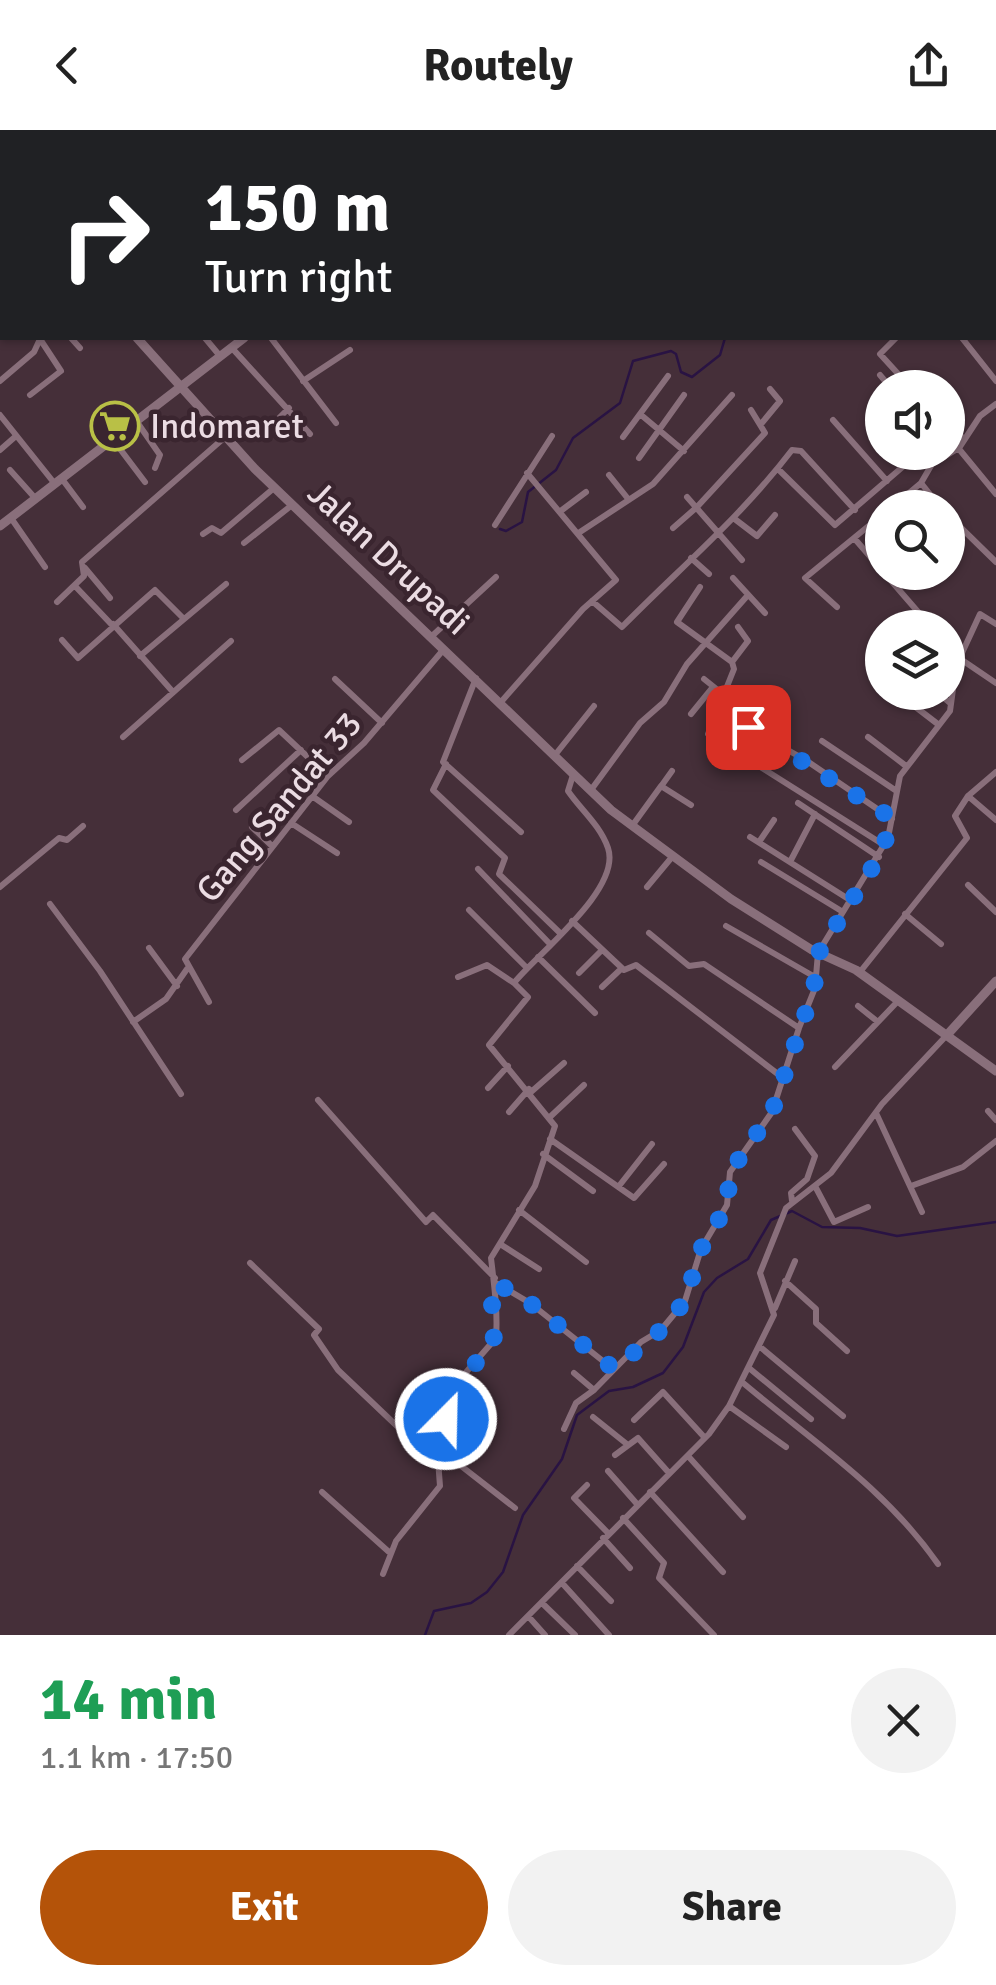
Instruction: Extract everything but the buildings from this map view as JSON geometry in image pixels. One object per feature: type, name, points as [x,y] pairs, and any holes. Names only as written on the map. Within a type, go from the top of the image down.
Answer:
[{"type":"street","points":[[0,381],[34,352],[40,340]]},
{"type":"street","points":[[30,395],[61,371],[42,340]]},
{"type":"street","points":[[73,340],[80,348]]},
{"type":"street","name":"Jalan Drupadi","points":[[139,340],[224,438],[481,681],[590,792],[672,858],[818,954],[860,972],[996,1072]]},
{"type":"street","points":[[208,340],[220,356]]},
{"type":"street","points":[[0,526],[241,340]]},
{"type":"street","points":[[272,340],[336,423]]},
{"type":"street","points":[[894,340],[880,355],[894,370]]},
{"type":"street","points":[[964,340],[996,381]]},
{"type":"street","points":[[231,348],[310,434]]},
{"type":"street","points":[[303,382],[350,350]]},
{"type":"street","points":[[622,437],[668,376]]},
{"type":"street","points":[[761,424],[780,401],[770,390]]},
{"type":"street","points":[[639,458],[684,395]]},
{"type":"street","points":[[580,532],[653,484],[732,396]]},
{"type":"street","points":[[965,438],[982,414],[996,404]]},
{"type":"street","points":[[272,426],[289,408]]},
{"type":"street","points":[[673,528],[698,508],[765,433],[752,410]]},
{"type":"street","points":[[640,414],[684,451]]},
{"type":"street","points":[[0,415],[83,507]]},
{"type":"street","points":[[833,420],[887,481]]},
{"type":"street","points":[[137,422],[160,455],[155,468]]},
{"type":"street","points":[[0,450],[16,436]]},
{"type":"street","points":[[496,525],[552,436]]},
{"type":"street","points":[[80,564],[224,438]]},
{"type":"street","points":[[114,441],[145,482]]},
{"type":"street","points":[[592,601],[622,628],[690,558],[736,520],[792,450],[802,451],[855,510]]},
{"type":"street","points":[[965,455],[996,494]]},
{"type":"street","points":[[778,469],[832,525],[899,470]]},
{"type":"street","points":[[10,470],[36,499]]},
{"type":"street","points":[[911,490],[928,470]]},
{"type":"street","points":[[501,702],[616,578],[527,473]]},
{"type":"street","points":[[609,475],[629,500]]},
{"type":"street","points":[[921,482],[927,490]]},
{"type":"street","points":[[203,534],[211,528],[221,533],[274,488]]},
{"type":"street","points":[[562,510],[586,492]]},
{"type":"street","points":[[688,497],[742,560]]},
{"type":"street","points":[[244,543],[292,505]]},
{"type":"street","points":[[736,520],[757,536],[775,514]]},
{"type":"street","points":[[11,518],[46,567]]},
{"type":"street","points":[[837,607],[805,578],[865,529]]},
{"type":"street","points":[[965,532],[996,562]]},
{"type":"street","points":[[854,538],[916,610]]},
{"type":"street","points":[[690,558],[709,574]]},
{"type":"street","points":[[57,602],[84,576],[80,564]]},
{"type":"street","points":[[80,564],[110,598]]},
{"type":"street","points":[[432,636],[496,577]]},
{"type":"street","points":[[732,578],[765,614]]},
{"type":"street","points":[[140,656],[226,584]]},
{"type":"street","points":[[75,586],[173,692]]},
{"type":"street","points":[[700,587],[676,621],[732,662],[734,669],[708,732],[884,844]]},
{"type":"street","points":[[62,640],[77,658],[154,590],[184,619]]},
{"type":"street","points":[[590,792],[640,723],[664,702],[705,644],[748,595]]},
{"type":"street","points":[[965,647],[980,614],[996,624]]},
{"type":"street","points":[[732,662],[748,640],[738,627]]},
{"type":"street","points":[[123,737],[231,641]]},
{"type":"street","name":"Gang Sandat 33","points":[[188,970],[185,960],[290,822],[445,648]]},
{"type":"street","points":[[965,667],[996,683]]},
{"type":"street","points":[[335,679],[382,723]]},
{"type":"street","points":[[704,679],[724,695]]},
{"type":"street","points":[[481,681],[443,758],[521,832]]},
{"type":"street","points":[[691,714],[713,687]]},
{"type":"street","points":[[555,755],[594,706]]},
{"type":"street","points":[[718,710],[807,761],[892,818]]},
{"type":"street","points":[[919,710],[939,725]]},
{"type":"street","points":[[564,1429],[576,1404],[661,1330],[685,1301],[701,1249],[727,1206],[730,1172],[772,1112],[816,977],[818,954],[879,856],[892,818],[894,790],[906,766],[946,710]]},
{"type":"street","points":[[242,760],[279,730],[328,776]]},
{"type":"street","points":[[868,737],[906,766]]},
{"type":"street","points":[[822,741],[894,790]]},
{"type":"street","points":[[236,810],[301,750]]},
{"type":"street","points":[[446,764],[433,790],[505,858],[499,874],[560,932]]},
{"type":"street","points":[[632,827],[672,771]]},
{"type":"street","points":[[860,972],[967,838],[955,816],[968,796],[995,774]]},
{"type":"street","points":[[514,983],[601,887],[610,863],[604,839],[568,791],[574,775]]},
{"type":"street","points":[[662,786],[691,805]]},
{"type":"street","points":[[312,796],[349,822]]},
{"type":"street","points":[[968,796],[996,820]]},
{"type":"street","points":[[798,803],[879,856]]},
{"type":"street","points":[[791,860],[815,814]]},
{"type":"street","points":[[759,842],[774,820]]},
{"type":"street","points":[[290,822],[337,853]]},
{"type":"street","points":[[0,887],[59,838],[67,840],[83,826]]},
{"type":"street","points":[[252,828],[272,846]]},
{"type":"street","points":[[750,838],[850,900]]},
{"type":"street","points":[[647,887],[672,858]]},
{"type":"street","points":[[760,862],[843,912]]},
{"type":"street","points":[[478,869],[550,943]]},
{"type":"street","points":[[968,885],[996,912]]},
{"type":"street","points":[[50,904],[181,1094]]},
{"type":"street","points":[[469,910],[526,968]]},
{"type":"street","points":[[906,914],[941,944]]},
{"type":"street","points":[[572,921],[622,968]]},
{"type":"street","points":[[726,926],[816,977]]},
{"type":"street","points":[[649,933],[689,966],[704,964],[799,1028]]},
{"type":"street","points":[[149,948],[176,986]]},
{"type":"street","points":[[579,973],[602,950]]},
{"type":"street","points":[[538,956],[595,1013]]},
{"type":"street","points":[[383,1574],[390,1552],[436,1493],[441,1468],[437,1447],[456,1386],[494,1342],[492,1304],[496,1281],[491,1258],[537,1182],[555,1126],[489,1045],[528,997],[487,964],[458,977]]},
{"type":"street","points":[[602,987],[622,968],[636,964],[783,1078]]},
{"type":"street","points":[[133,1022],[176,986],[188,970],[197,976],[209,1002]]},
{"type":"street","points":[[792,1200],[831,1172],[876,1112],[995,985]]},
{"type":"street","points":[[835,1067],[898,1000]]},
{"type":"street","points":[[858,1006],[878,1022]]},
{"type":"street","points":[[508,1112],[564,1063]]},
{"type":"street","points":[[488,1088],[508,1066]]},
{"type":"street","points":[[550,1116],[584,1085]]},
{"type":"street","points":[[318,1100],[426,1222],[433,1214],[496,1281],[614,1369]]},
{"type":"street","points":[[988,1111],[996,1120]]},
{"type":"street","points":[[876,1112],[922,1212]]},
{"type":"street","points":[[774,1309],[760,1273],[792,1200],[791,1192],[807,1178],[814,1156],[794,1129]]},
{"type":"street","points":[[550,1138],[636,1198],[664,1164]]},
{"type":"street","points":[[912,1186],[962,1167],[996,1142]]},
{"type":"street","points":[[619,1186],[652,1144]]},
{"type":"street","points":[[544,1154],[593,1191]]},
{"type":"street","points":[[814,1186],[834,1222],[868,1207]]},
{"type":"street","points":[[519,1210],[586,1262]]},
{"type":"street","points":[[500,1244],[539,1269]]},
{"type":"street","points":[[508,1635],[519,1632],[528,1616],[688,1456],[730,1406],[795,1261]]},
{"type":"street","points":[[250,1263],[318,1329],[314,1335],[338,1370],[441,1468]]},
{"type":"street","points":[[785,1281],[817,1310],[816,1323],[847,1351]]},
{"type":"street","points":[[759,1346],[843,1416]]},
{"type":"street","points":[[748,1368],[811,1420]]},
{"type":"street","points":[[574,1373],[594,1390]]},
{"type":"street","points":[[742,1382],[845,1460],[888,1510],[913,1528],[938,1564]]},
{"type":"street","points":[[634,1420],[663,1392],[705,1438]]},
{"type":"street","points":[[730,1406],[786,1447]]},
{"type":"street","points":[[593,1417],[628,1445]]},
{"type":"street","points":[[616,1455],[640,1438],[669,1473]]},
{"type":"street","points":[[437,1447],[514,1508]]},
{"type":"street","points":[[688,1456],[743,1517]]},
{"type":"street","points":[[608,1471],[637,1504]]},
{"type":"street","points":[[587,1485],[574,1498],[630,1568]]},
{"type":"street","points":[[322,1492],[390,1552]]},
{"type":"street","points":[[650,1492],[723,1572]]},
{"type":"street","points":[[624,1518],[664,1563],[659,1578],[714,1635]]},
{"type":"street","points":[[577,1566],[611,1601]]},
{"type":"street","points":[[562,1582],[609,1635]]},
{"type":"street","points":[[542,1602],[575,1635]]},
{"type":"street","points":[[528,1616],[545,1635]]},
{"type":"waterway","points":[[500,529],[506,531],[522,522],[528,492],[556,470],[573,438],[620,403],[633,361],[671,351],[676,354],[681,372],[692,377],[720,355],[724,340]]},
{"type":"waterway","points":[[425,1635],[434,1611],[471,1603],[487,1592],[503,1572],[523,1515],[562,1459],[577,1415],[609,1391],[633,1387],[663,1373],[683,1347],[704,1292],[717,1278],[748,1259],[771,1220],[792,1211],[822,1227],[860,1228],[897,1236],[996,1222]]},
{"type":"place","name":"Indomaret","points":[[115,426]]},
{"type":"route","points":[[446,1419],[456,1386],[494,1342],[497,1332],[492,1304],[496,1283],[530,1303],[614,1369],[641,1342],[661,1330],[672,1312],[685,1301],[701,1249],[727,1206],[732,1185],[730,1172],[772,1112],[814,988],[818,954],[882,852],[892,818],[748,727]]}]
